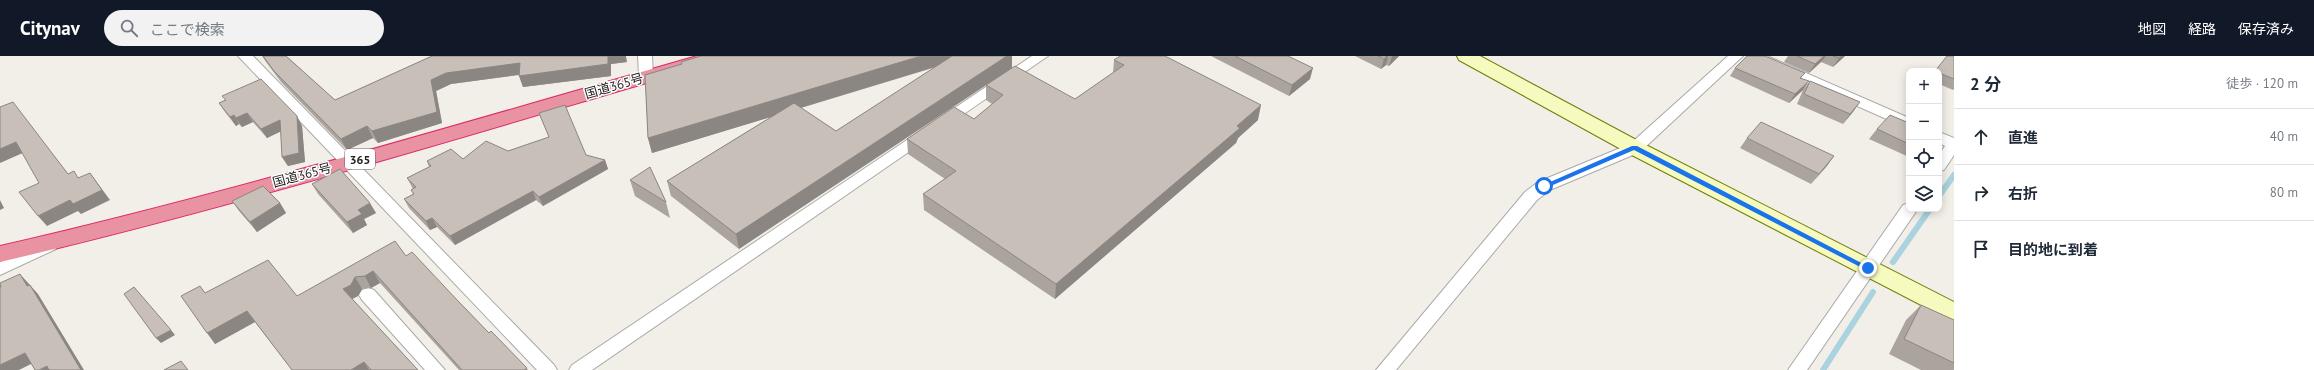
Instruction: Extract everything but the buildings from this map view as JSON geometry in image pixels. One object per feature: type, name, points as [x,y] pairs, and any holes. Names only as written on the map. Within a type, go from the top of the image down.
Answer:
[{"type":"highway","name":"国道365号","points":[[0,254],[60,240],[346,163],[646,66],[718,56]]},
{"type":"street","points":[[245,56],[346,163],[548,370]]},
{"type":"street","points":[[578,370],[1041,56]]},
{"type":"street","points":[[1466,56],[1635,148],[1954,313]]},
{"type":"street","points":[[1385,370],[1531,196],[1544,186],[1635,148],[1736,56]]},
{"type":"street","points":[[1756,56],[1906,123]]},
{"type":"street","points":[[1942,138],[1954,144],[1942,162]]},
{"type":"street","points":[[1797,370],[1907,212]]},
{"type":"street","points":[[0,269],[60,240]]},
{"type":"street","points":[[368,295],[436,370]]},
{"type":"waterway","points":[[1942,192],[1954,175]]},
{"type":"waterway","points":[[1893,262],[1928,212]]},
{"type":"waterway","points":[[1823,370],[1873,292]]},
{"type":"route","points":[[1544,186],[1635,148],[1868,268]]}]
